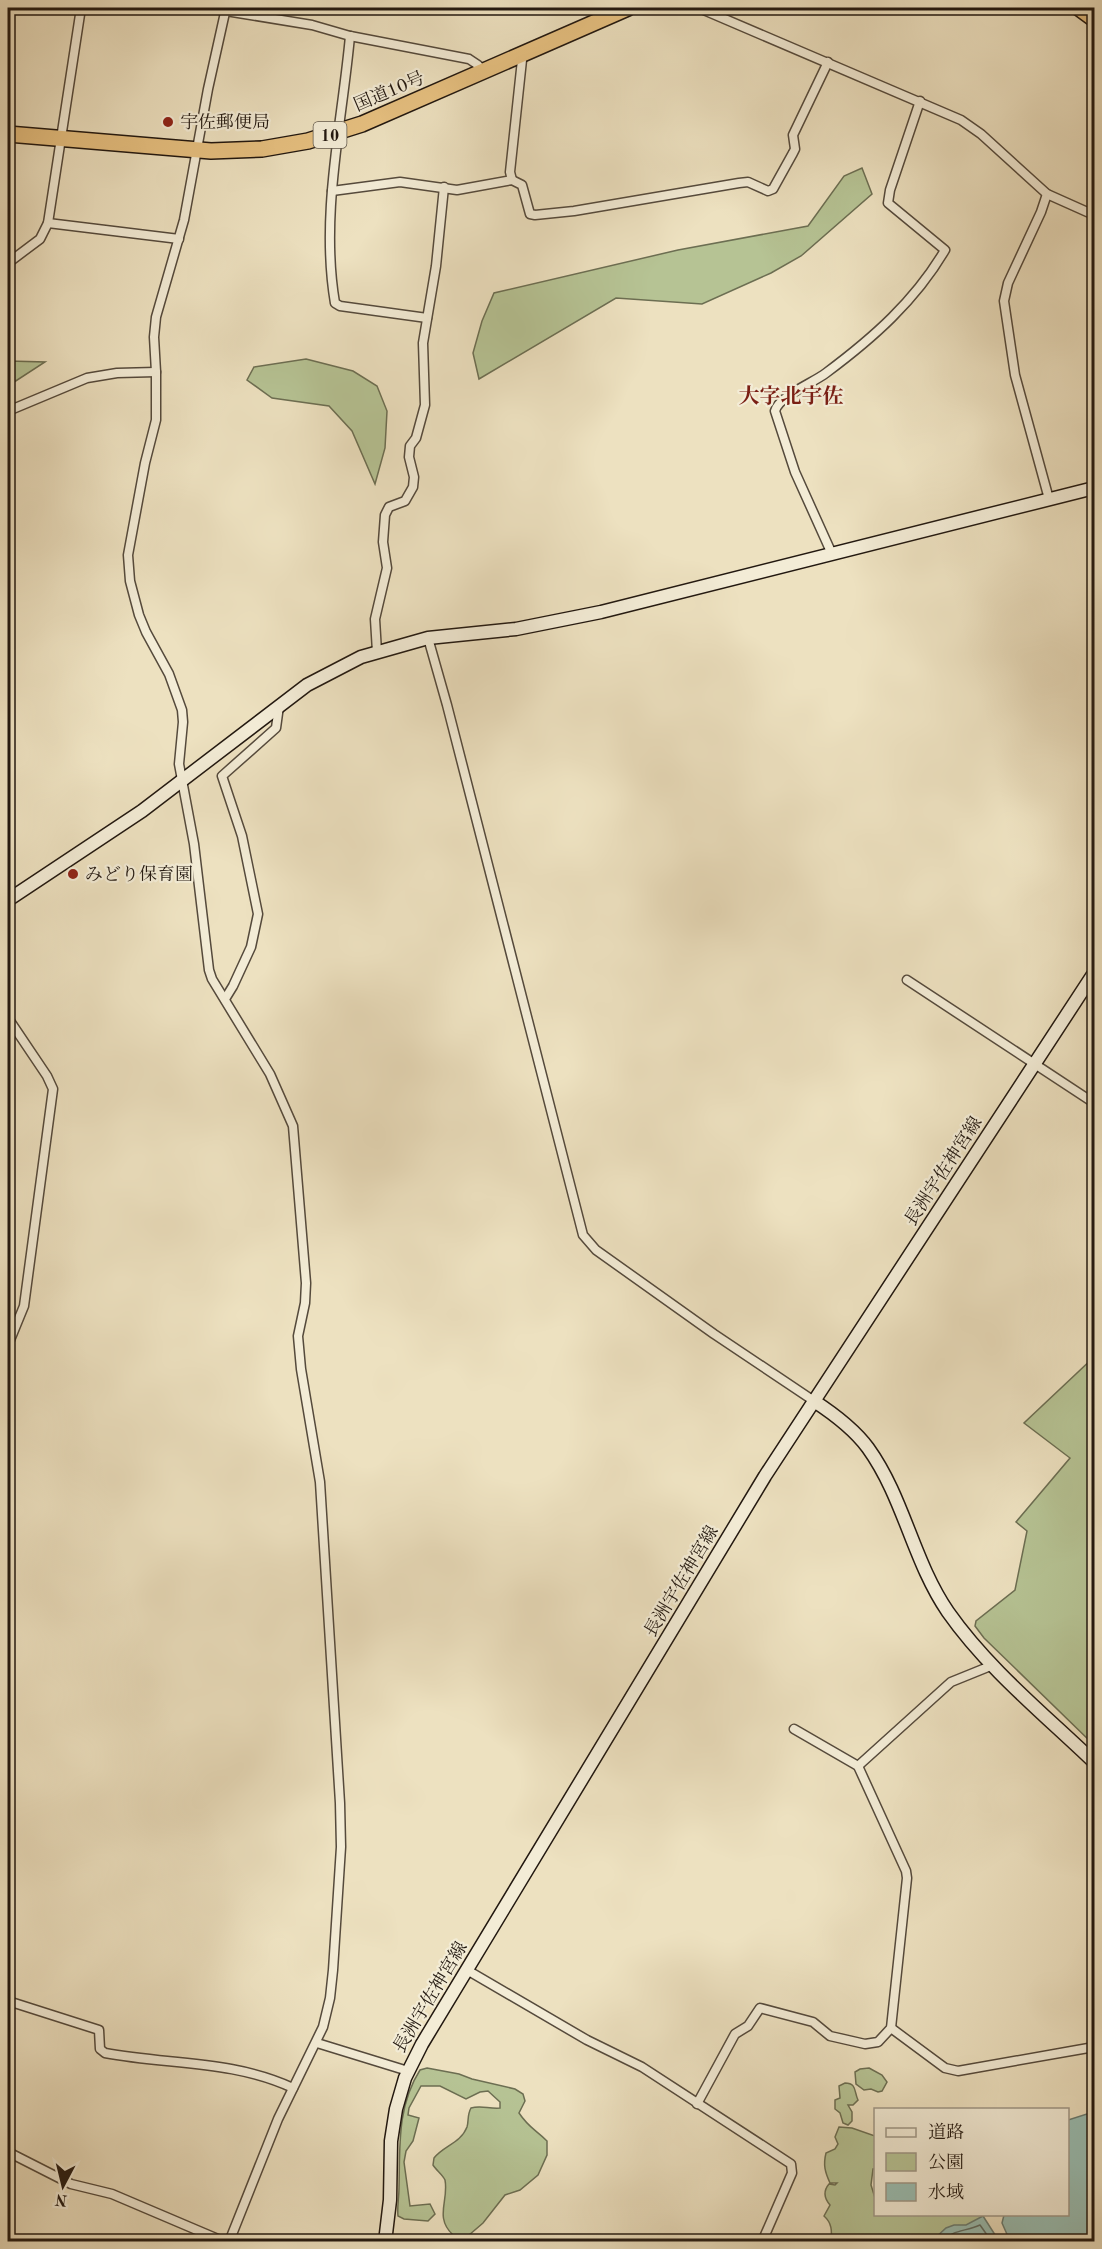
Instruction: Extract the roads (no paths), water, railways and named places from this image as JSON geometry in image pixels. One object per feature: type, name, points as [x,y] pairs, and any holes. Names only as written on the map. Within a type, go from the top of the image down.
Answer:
[{"type":"highway","name":"国道10号","points":[[8,134],[197,150],[262,149],[308,141],[338,133],[628,8]]},
{"type":"highway","points":[[1079,8],[1095,19]]},
{"type":"street","points":[[8,263],[40,239],[48,223],[59,138],[81,8]]},
{"type":"street","points":[[699,8],[960,120],[981,134],[1047,194],[1095,214]]},
{"type":"street","points":[[8,2152],[71,2184],[112,2194],[227,2241],[293,2088],[317,2043],[328,2012],[332,1989],[340,1870],[341,1812],[320,1482],[301,1369],[298,1336],[305,1303],[306,1283],[293,1126],[278,1088],[212,979],[207,962],[194,844],[179,764],[182,710],[169,674],[143,624],[128,568],[131,533],[156,420],[154,337],[156,317],[179,239],[226,9],[469,59],[482,71]]},
{"type":"street","points":[[350,36],[332,191],[330,258],[335,303],[340,306],[427,318]]},
{"type":"street","points":[[512,180],[510,172],[522,60],[519,55]]},
{"type":"street","points":[[332,191],[400,182],[464,190],[512,180],[522,185],[530,214],[535,214],[574,211],[748,182],[764,190],[773,189],[795,149],[794,135],[828,62]]},
{"type":"street","points":[[832,554],[795,472],[775,411],[779,403],[824,375],[894,317],[922,286],[945,250],[888,203],[890,190],[920,101]]},
{"type":"street","points":[[377,652],[375,619],[387,568],[383,542],[385,515],[389,507],[405,501],[413,487],[414,477],[409,457],[410,446],[416,438],[424,405],[423,343],[436,266],[444,188]]},
{"type":"street","points":[[1047,194],[1008,283],[1004,301],[1015,375],[1049,499]]},
{"type":"street","points":[[48,223],[179,239]]},
{"type":"street","points":[[8,411],[87,378],[117,373],[156,372]]},
{"type":"street","points":[[8,900],[182,782],[279,706],[325,674],[361,657],[428,638],[548,623],[692,591],[1095,488]]},
{"type":"street","points":[[428,638],[583,1235],[596,1250],[714,1334],[843,1421],[873,1455],[888,1483],[927,1576],[967,1637],[993,1665],[1095,1762]]},
{"type":"street","points":[[225,999],[251,947],[258,914],[242,836],[222,776],[276,728],[279,706]]},
{"type":"street","name":"長洲宇佐神宮線","points":[[385,2241],[390,2200],[393,2124],[399,2096],[408,2071],[422,2044],[765,1476],[1095,973]]},
{"type":"street","points":[[907,980],[1095,1103]]},
{"type":"street","points":[[8,1018],[47,1076],[53,1089],[24,1306],[8,1345]]},
{"type":"street","points":[[858,1766],[951,1682],[993,1665]]},
{"type":"street","points":[[697,2104],[735,2034],[748,2026],[760,2008],[813,2022],[830,2036],[865,2044],[878,2042],[891,2028],[907,1878],[903,1864],[858,1766],[794,1729]]},
{"type":"street","points":[[467,1970],[587,2040],[642,2067],[790,2164],[792,2173],[762,2241]]},
{"type":"street","points":[[8,2001],[99,2030],[100,2049],[105,2053],[254,2072],[293,2088]]},
{"type":"street","points":[[891,2028],[945,2068],[958,2071],[1095,2047]]},
{"type":"street","points":[[317,2043],[408,2071]]},
{"type":"water","points":[[1090,2113],[1094,2114],[1094,2241],[1010,2241],[1002,2223],[1004,2216],[1069,2216],[1069,2120]]},
{"type":"water","points":[[983,2216],[999,2241],[932,2241],[946,2228],[966,2225]]},
{"type":"place","name":"宇佐郵便局","points":[[168,122]]},
{"type":"place","name":"みどり保育園","points":[[73,874]]},
{"type":"district","name":"大字北宇佐","points":[[791,396]]}]
